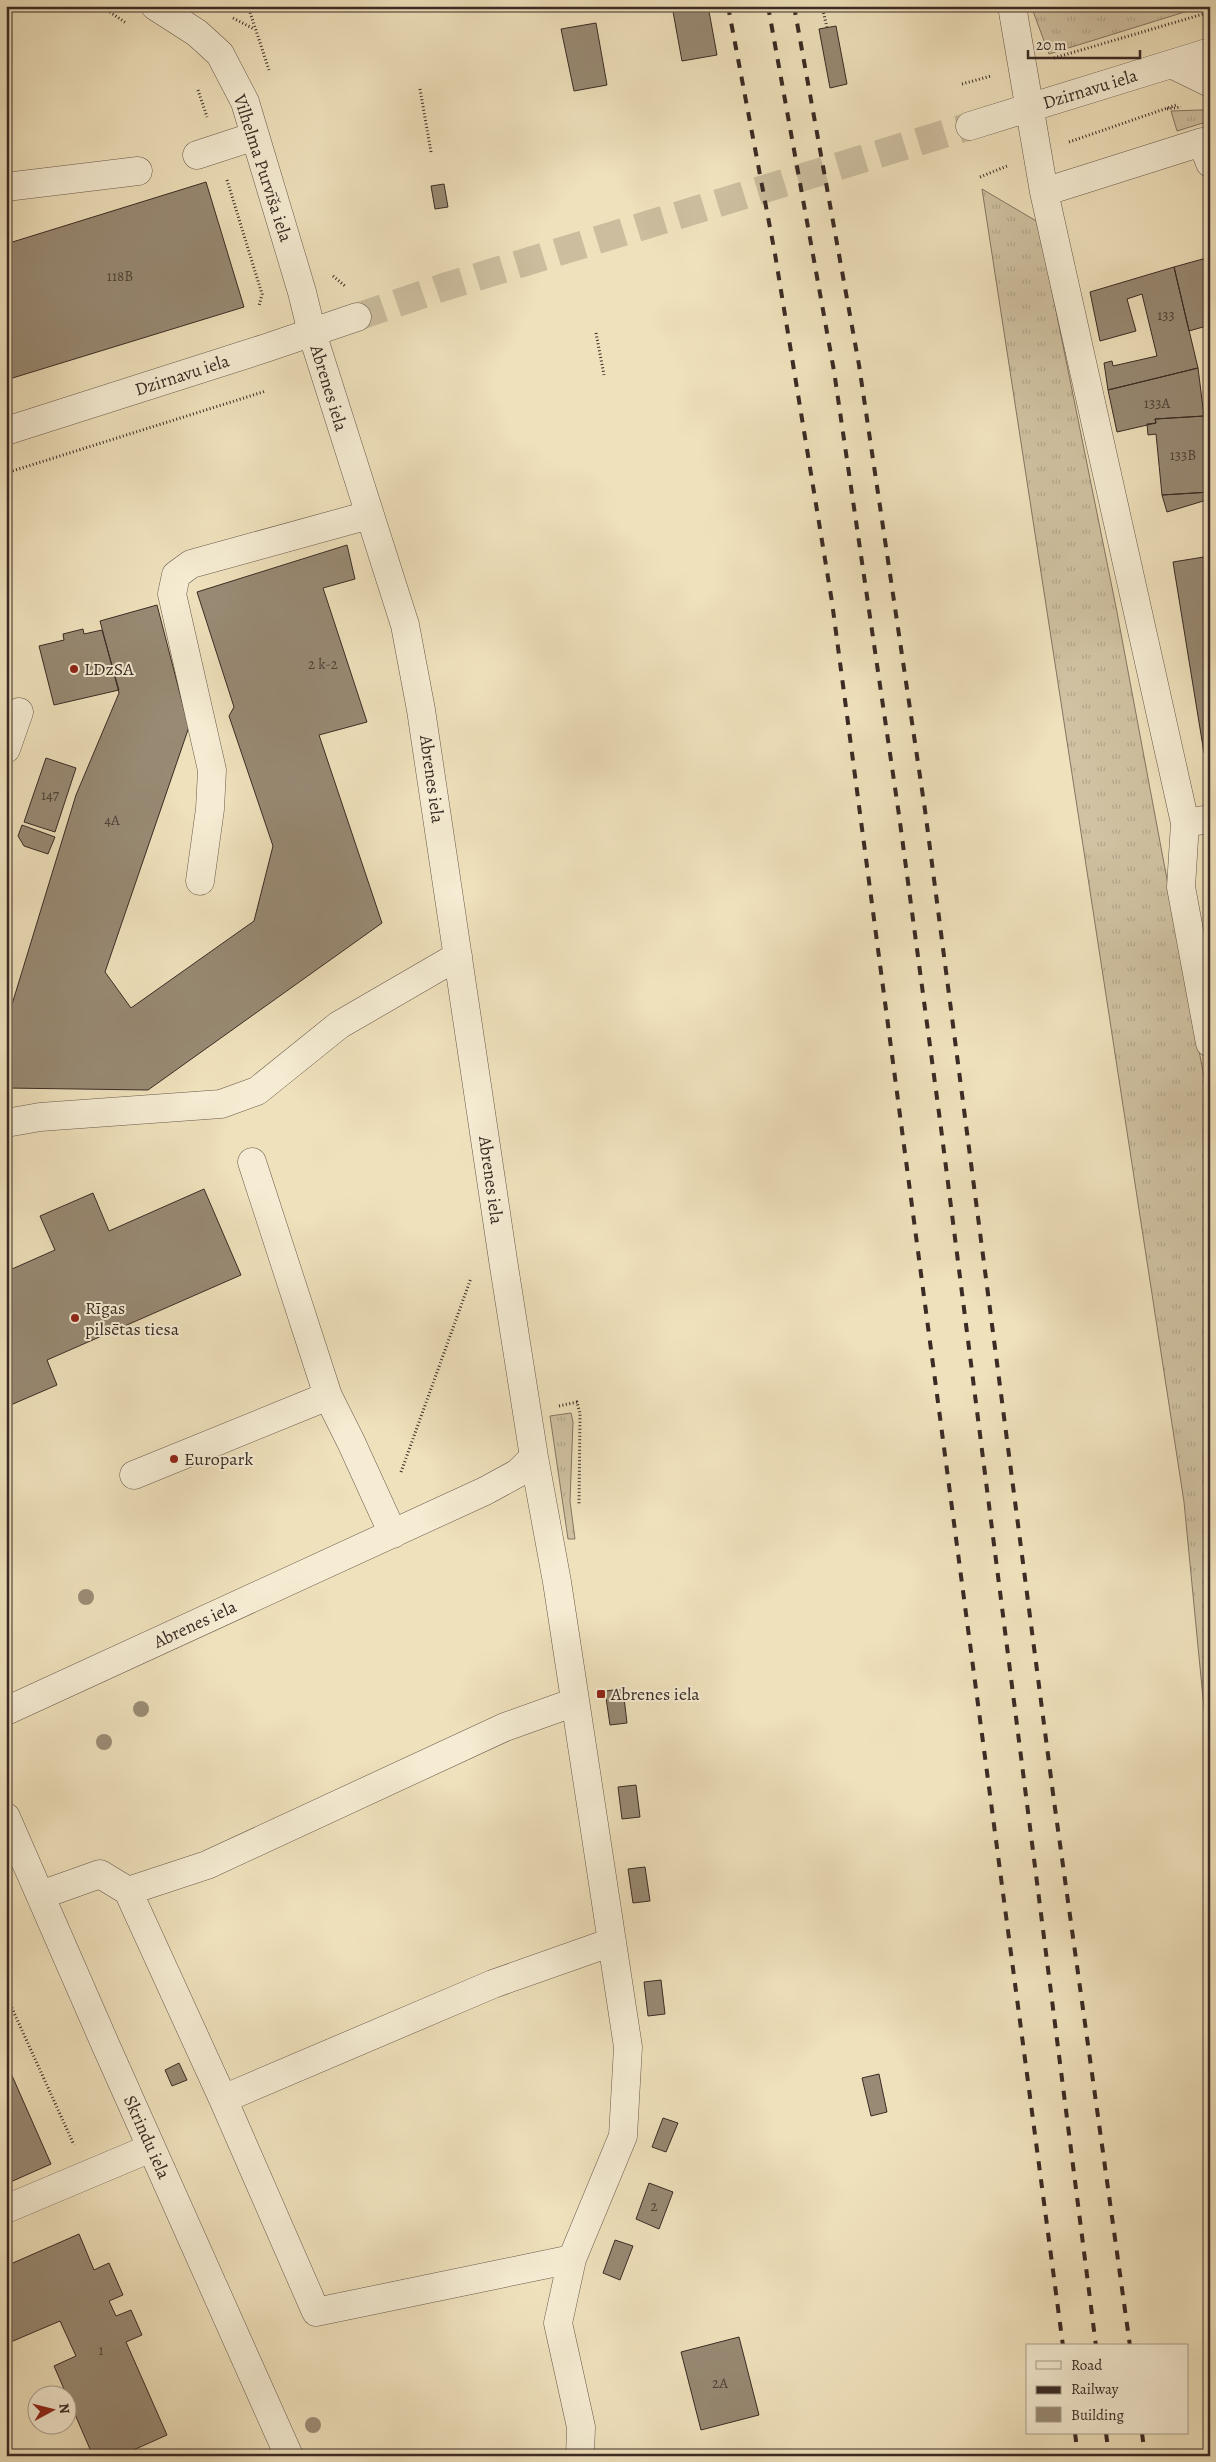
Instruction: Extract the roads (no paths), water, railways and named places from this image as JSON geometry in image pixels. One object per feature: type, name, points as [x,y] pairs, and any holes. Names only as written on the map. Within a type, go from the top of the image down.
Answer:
[{"type":"street","name":"Vilhelma Purvīša iela","points":[[155,6],[197,33],[220,54],[245,102],[302,292],[312,333]]},
{"type":"street","points":[[1012,6],[1028,108],[1044,192],[1197,821],[1181,886],[1210,1043]]},
{"type":"street","name":"Dzirnavu iela","points":[[970,126],[1210,52]]},
{"type":"street","points":[[1171,64],[1210,83]]},
{"type":"street","points":[[197,154],[255,136]]},
{"type":"street","points":[[1044,192],[1202,142],[1210,163]]},
{"type":"street","points":[[6,187],[138,172]]},
{"type":"street","name":"Dzirnavu iela","points":[[6,431],[357,317]]},
{"type":"street","name":"Abrenes iela","points":[[6,1712],[393,1534],[518,1474],[534,1457],[421,710],[405,625],[312,333]]},
{"type":"street","points":[[200,881],[210,809],[212,770],[172,594],[176,575],[191,564],[369,515]]},
{"type":"street","points":[[6,748],[19,712]]},
{"type":"street","points":[[6,1123],[40,1117],[221,1104],[257,1091],[339,1025],[458,956]]},
{"type":"street","points":[[252,1162],[328,1396],[352,1442],[393,1534]]},
{"type":"street","points":[[134,1475],[257,1427],[328,1396]]},
{"type":"street","points":[[534,1457],[554,1567],[628,2047],[623,2136],[572,2258],[558,2323],[581,2427],[580,2456]]},
{"type":"street","points":[[128,1892],[207,1865],[505,1727],[574,1702]]},
{"type":"street","name":"Skrindu iela","points":[[6,1817],[290,2456]]},
{"type":"street","points":[[41,1895],[100,1874],[128,1892],[223,2099],[316,2312],[572,2258]]},
{"type":"street","points":[[223,2099],[494,1984],[612,1942]]},
{"type":"street","points":[[6,2209],[152,2148]]},
{"type":"tunnel","points":[[357,317],[444,287],[970,126]]},
{"type":"railway","points":[[728,6],[775,254],[832,602],[1063,2344]]},
{"type":"railway","points":[[768,6],[834,371],[899,815],[941,1128],[1096,2344]]},
{"type":"railway","points":[[794,6],[859,365],[925,810],[1054,1801],[1130,2344]]},
{"type":"railway","points":[[1075,2434],[1078,2456]]},
{"type":"railway","points":[[1106,2434],[1109,2456]]},
{"type":"railway","points":[[1142,2434],[1145,2456]]},
{"type":"place","name":"LDzSA","points":[[74,669]]},
{"type":"place","name":"Rīgas pilsētas tiesa","points":[[75,1318]]},
{"type":"place","name":"Europark","points":[[174,1459]]},
{"type":"place","name":"Abrenes iela","points":[[601,1694]]}]
